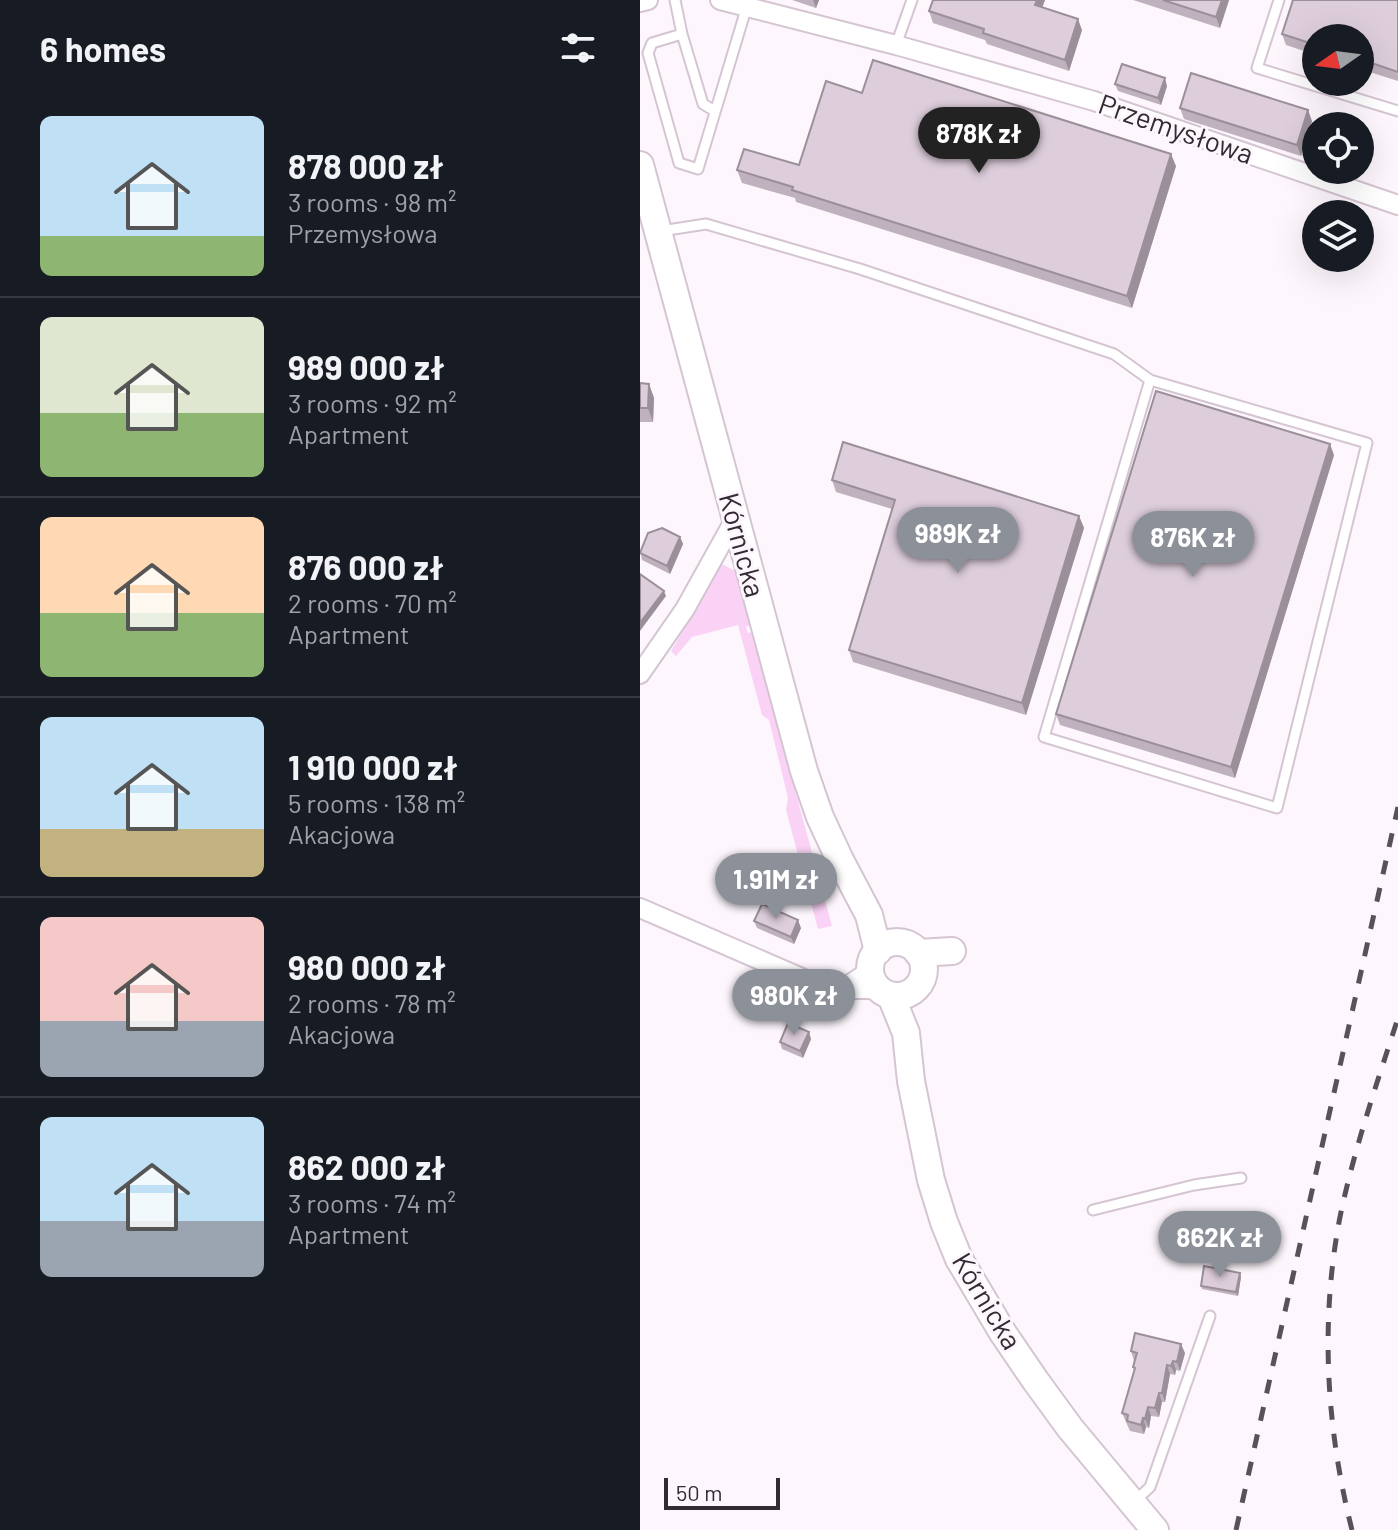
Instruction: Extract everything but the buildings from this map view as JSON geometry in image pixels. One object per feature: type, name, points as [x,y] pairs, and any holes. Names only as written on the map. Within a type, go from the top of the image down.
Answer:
[{"type":"street","points":[[640,2],[648,0]]},
{"type":"street","name":"Przemysłowa","points":[[722,0],[1094,101],[1398,205]]},
{"type":"street","name":"Kórnicka","points":[[640,165],[804,771],[820,817],[840,860],[897,970],[911,1081],[931,1180],[944,1222],[959,1259],[1035,1380],[1070,1428],[1155,1530]]},
{"type":"street","points":[[640,674],[685,609],[735,519]]},
{"type":"street","points":[[640,908],[818,985],[843,989],[897,970]]},
{"type":"lane","points":[[675,0],[703,104],[715,111]]},
{"type":"lane","points":[[896,45],[912,0]]},
{"type":"lane","points":[[1279,0],[1257,68],[1398,111]]},
{"type":"lane","points":[[682,34],[652,43],[648,53],[679,163],[698,169],[747,6]]},
{"type":"lane","points":[[658,231],[706,224],[860,269],[1114,354],[1150,380],[1367,443],[1277,808],[1044,737],[1150,380]]},
{"type":"lane","points":[[1093,1210],[1194,1185],[1241,1178]]},
{"type":"lane","points":[[1132,1504],[1150,1487],[1210,1316]]},
{"type":"shaded area","points":[[720,563],[735,571],[751,625],[746,627],[748,633],[752,632],[832,926],[818,929],[786,810],[788,798],[769,720],[762,715],[738,625],[692,637],[676,656],[671,651]]},
{"type":"railway","points":[[1236,1530],[1398,807]]},
{"type":"railway","points":[[1352,1530],[1336,1453],[1332,1413],[1328,1334],[1330,1295],[1346,1192],[1366,1116],[1398,1018]]}]
